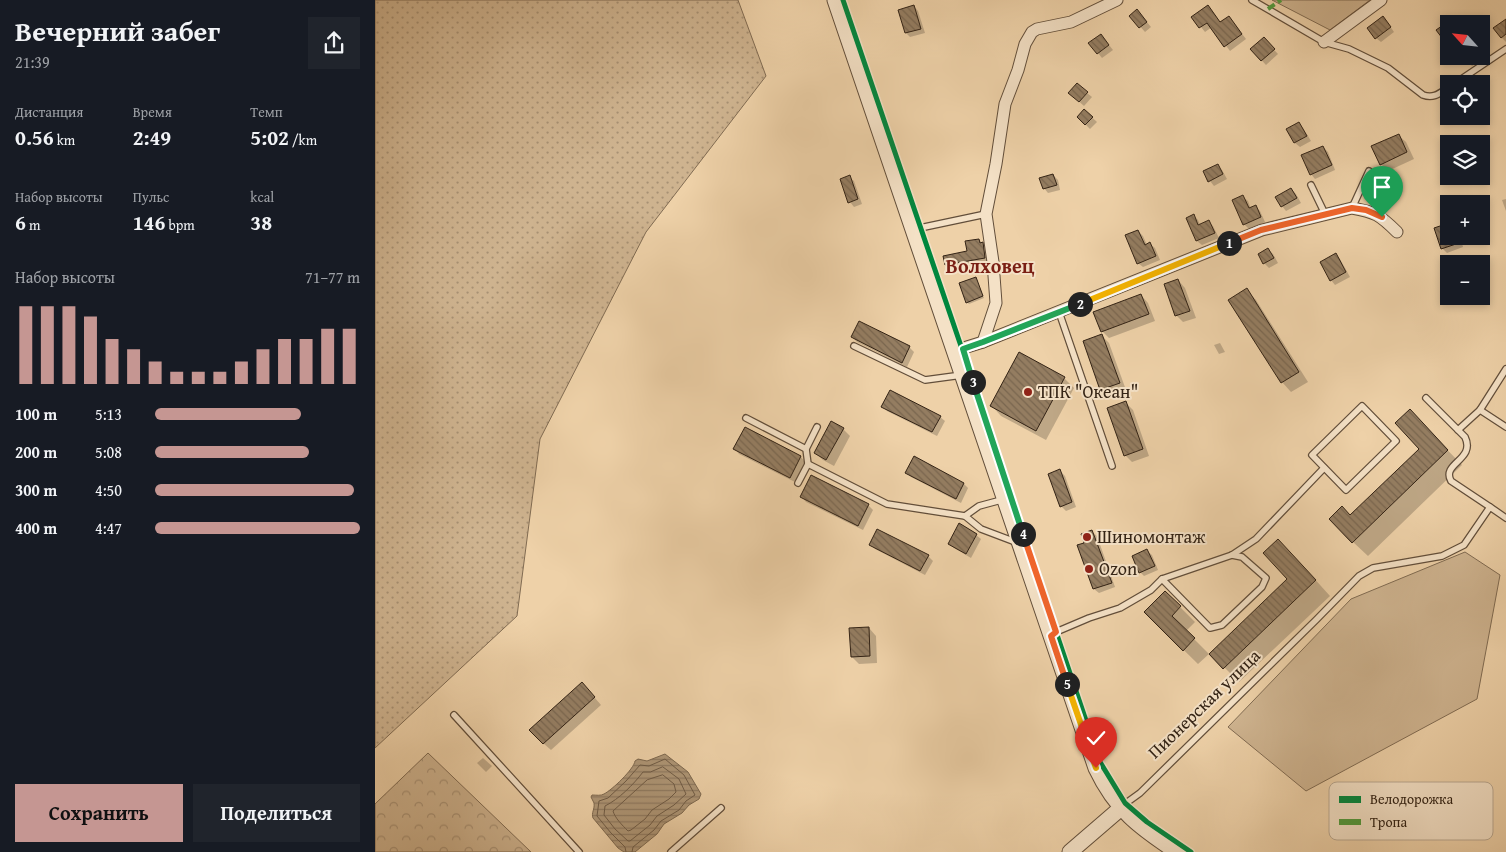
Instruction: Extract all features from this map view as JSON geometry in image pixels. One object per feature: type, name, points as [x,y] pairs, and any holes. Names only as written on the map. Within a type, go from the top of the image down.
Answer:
[{"type":"street","points":[[835,0],[1099,774],[1105,787],[1121,808],[1138,824],[1177,852]]},
{"type":"street","points":[[983,342],[996,303],[993,262],[986,214],[1005,104],[1028,37],[1037,29],[1071,22],[1117,0]]},
{"type":"street","points":[[1324,42],[1381,0]]},
{"type":"street","points":[[955,351],[1059,312],[1261,230],[1352,208],[1366,210],[1382,217],[1397,232]]},
{"type":"street","name":"Пионерская улица","points":[[1070,852],[1121,808]]},
{"type":"lane","points":[[1252,0],[1324,42],[1349,48],[1388,68],[1415,90],[1429,97],[1440,93]]},
{"type":"lane","points":[[1467,75],[1506,49]]},
{"type":"lane","points":[[1352,208],[1369,171]]},
{"type":"lane","points":[[1311,185],[1325,214]]},
{"type":"lane","points":[[913,230],[986,214]]},
{"type":"lane","points":[[1059,312],[1112,466]]},
{"type":"lane","points":[[854,346],[925,380],[962,375]]},
{"type":"lane","points":[[1458,430],[1480,410],[1506,369]]},
{"type":"lane","points":[[1426,398],[1465,437],[1468,445],[1466,453],[1449,472],[1449,477],[1456,484],[1506,518]]},
{"type":"lane","points":[[1362,406],[1396,441],[1346,490],[1324,468],[1312,455],[1362,406]]},
{"type":"lane","points":[[1480,410],[1506,427]]},
{"type":"lane","points":[[746,418],[806,449]]},
{"type":"lane","points":[[798,483],[808,464],[806,449],[817,427]]},
{"type":"lane","points":[[808,464],[887,504],[965,516],[981,529],[1020,544]]},
{"type":"lane","points":[[1051,636],[1089,618],[1120,608],[1151,590],[1162,579],[1232,555],[1256,539],[1324,468]]},
{"type":"lane","points":[[965,516],[979,506],[1005,499]]},
{"type":"lane","name":"Пионерская улица","points":[[1121,808],[1140,793],[1317,620],[1359,576],[1373,568],[1442,556],[1464,545],[1490,507]]},
{"type":"lane","points":[[1162,579],[1211,628],[1222,625],[1262,588],[1266,578],[1242,557],[1232,555]]},
{"type":"lane","points":[[454,715],[579,852]]},
{"type":"lane","points":[[671,852],[721,808]]},
{"type":"green space","points":[[375,0],[738,0],[766,76],[646,232],[540,439],[517,616],[375,748]]},
{"type":"green space","points":[[1272,0],[1370,0],[1330,30]]},
{"type":"green space","points":[[1465,552],[1500,575],[1477,699],[1306,791],[1228,727],[1351,599]]},
{"type":"green space","points":[[428,753],[531,852],[375,852],[375,804]]},
{"type":"water","points":[[665,754],[688,772],[701,794],[699,799],[689,805],[682,813],[664,824],[657,834],[635,852],[624,852],[618,848],[593,818],[594,803],[591,797],[592,795],[603,795],[612,788],[627,774],[638,759],[647,761]]},
{"type":"building","points":[[914,5],[921,29],[905,33],[898,10]]},
{"type":"building","points":[[1208,5],[1220,22],[1229,16],[1242,34],[1224,47],[1207,23],[1199,28],[1191,17]]},
{"type":"building","points":[[1137,9],[1147,22],[1139,28],[1129,16]]},
{"type":"building","points":[[1383,16],[1391,27],[1375,39],[1367,28]]},
{"type":"building","points":[[1506,19],[1506,34],[1501,38],[1493,28]]},
{"type":"building","points":[[1440,27],[1440,35],[1436,30]]},
{"type":"building","points":[[1101,34],[1109,45],[1097,54],[1088,43]]},
{"type":"building","points":[[1264,37],[1275,49],[1261,61],[1250,49]]},
{"type":"building","points":[[1077,83],[1088,92],[1079,102],[1068,93]]},
{"type":"building","points":[[1084,109],[1093,117],[1085,125],[1077,117]]},
{"type":"building","points":[[1299,122],[1307,136],[1294,143],[1286,129]]},
{"type":"building","points":[[1399,134],[1407,152],[1380,165],[1371,146]]},
{"type":"building","points":[[1323,146],[1332,165],[1310,175],[1301,155]]},
{"type":"building","points":[[1218,164],[1223,174],[1208,182],[1203,171]]},
{"type":"building","points":[[1053,174],[1057,185],[1043,189],[1039,178]]},
{"type":"building","points":[[850,175],[858,199],[848,203],[840,179]]},
{"type":"building","points":[[1291,188],[1297,198],[1281,207],[1275,197]]},
{"type":"building","points":[[1243,195],[1249,208],[1256,205],[1261,217],[1243,225],[1232,200]]},
{"type":"building","points":[[1194,214],[1198,225],[1209,220],[1215,233],[1196,241],[1186,218]]},
{"type":"building","points":[[1440,226],[1440,245],[1453,245],[1441,249],[1434,228]]},
{"type":"building","points":[[1138,230],[1145,245],[1150,242],[1156,256],[1137,264],[1125,235]]},
{"type":"building","points":[[979,239],[980,243],[983,242],[985,258],[945,265],[943,256],[967,251],[965,241]]},
{"type":"building","points":[[1268,248],[1274,258],[1263,264],[1258,254]]},
{"type":"building","points":[[1336,253],[1346,272],[1330,281],[1320,262]]},
{"type":"building","points":[[976,277],[983,296],[966,303],[959,283]]},
{"type":"building","points":[[1178,279],[1190,311],[1175,316],[1164,284]]},
{"type":"building","points":[[1247,288],[1299,372],[1281,383],[1228,300]]},
{"type":"building","points":[[1141,294],[1149,314],[1101,332],[1093,312]]},
{"type":"building","points":[[859,321],[910,346],[902,363],[851,337]]},
{"type":"building","points":[[1102,334],[1120,383],[1100,390],[1083,341]]},
{"type":"building","name":"ТПК \"Океан\"","points":[[1019,352],[1065,377],[1036,431],[990,406]]},
{"type":"building","points":[[890,390],[941,416],[932,432],[881,407]]},
{"type":"building","points":[[1126,401],[1143,449],[1124,456],[1107,408]]},
{"type":"building","points":[[1410,409],[1448,450],[1352,543],[1329,519],[1342,506],[1350,515],[1419,449],[1395,423]]},
{"type":"building","points":[[831,421],[844,428],[826,460],[814,453]]},
{"type":"building","points":[[745,427],[801,456],[790,478],[733,449]]},
{"type":"building","points":[[914,456],[964,483],[956,499],[905,473]]},
{"type":"building","points":[[1060,469],[1072,502],[1060,507],[1048,474]]},
{"type":"building","points":[[811,475],[869,504],[858,526],[800,497]]},
{"type":"building","points":[[959,523],[977,534],[966,554],[948,544]]},
{"type":"building","points":[[877,529],[929,555],[920,571],[869,545]]},
{"type":"building","points":[[1092,530],[1112,583],[1093,589],[1077,545],[1084,543],[1081,534]]},
{"type":"building","points":[[1278,539],[1316,580],[1223,669],[1209,654],[1287,579],[1263,553]]},
{"type":"building","points":[[1147,549],[1155,566],[1139,573],[1132,556]]},
{"type":"building","points":[[1165,591],[1181,606],[1172,616],[1195,638],[1183,651],[1144,612]]},
{"type":"building","points":[[869,627],[870,656],[851,657],[849,628]]},
{"type":"building","points":[[582,682],[595,697],[543,744],[529,730]]},
{"type":"marked path","points":[[1268,9],[1281,0]]},
{"type":"cycle path","points":[[843,0],[1100,762],[1125,803],[1147,822],[1191,852]]},
{"type":"place","name":"ТПК \"Океан\"","points":[[1028,392]]},
{"type":"place","name":"Шиномонтаж","points":[[1087,537]]},
{"type":"place","name":"Ozon","points":[[1089,569]]},
{"type":"district","name":"Волховец","points":[[990,266]]},
{"type":"route","points":[[1096,768],[1051,636],[1056,632],[963,349],[1261,230],[1352,208],[1366,210],[1382,217]]}]
